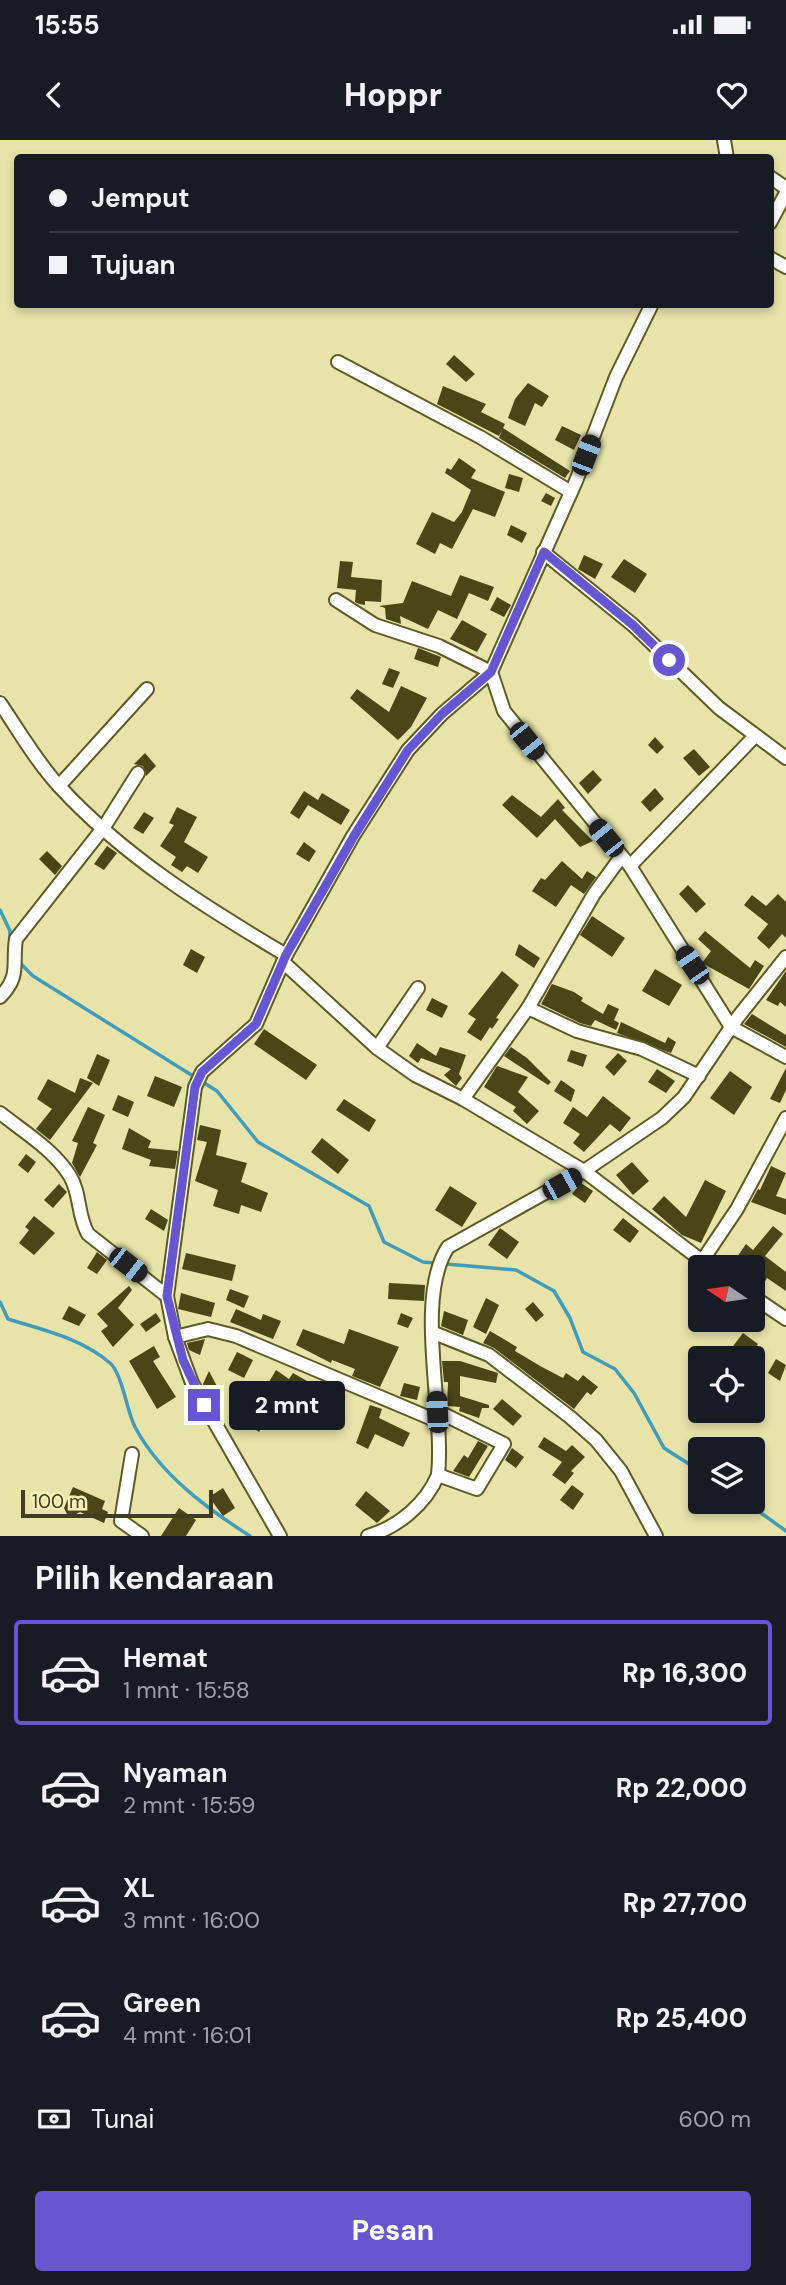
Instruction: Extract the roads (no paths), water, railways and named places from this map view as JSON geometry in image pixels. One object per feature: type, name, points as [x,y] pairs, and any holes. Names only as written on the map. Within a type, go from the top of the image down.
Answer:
[{"type":"street","points":[[774,215],[786,191]]},
{"type":"street","points":[[280,1536],[192,1383],[175,1337],[167,1296],[195,1087],[202,1072],[256,1024],[284,959],[354,836],[408,750],[442,714],[491,672],[571,492],[616,377],[650,308]]},
{"type":"street","points":[[338,362],[480,438],[571,492]]},
{"type":"street","points":[[544,552],[633,625],[719,708],[786,758]]},
{"type":"street","points":[[336,600],[374,625],[439,646],[491,672],[504,711],[626,862],[731,1027],[786,1057]]},
{"type":"street","points":[[59,786],[147,689]]},
{"type":"street","points":[[0,703],[59,786],[137,858],[183,893],[284,959],[377,1048],[415,1075],[463,1099],[584,1171],[694,1255]]},
{"type":"street","points":[[463,1099],[528,1008],[594,894],[755,736]]},
{"type":"street","points":[[0,997],[12,982],[17,965],[16,940],[104,827],[138,773]]},
{"type":"street","points":[[368,1536],[388,1534],[430,1494],[438,1475],[434,1283],[439,1262],[449,1247],[584,1171],[662,1118],[684,1097],[731,1027],[786,957]]},
{"type":"street","points":[[377,1048],[418,988]]},
{"type":"street","points":[[528,1008],[577,1031],[642,1049],[699,1076]]},
{"type":"street","points":[[0,1113],[53,1154],[70,1177],[77,1193],[80,1221],[88,1234],[167,1296]]},
{"type":"street","points":[[711,1255],[786,1118]]},
{"type":"street","points":[[765,1305],[786,1319]]},
{"type":"street","points":[[175,1337],[208,1329],[236,1336],[504,1444],[477,1489],[438,1475]]},
{"type":"street","points":[[434,1333],[489,1355],[587,1432],[621,1471],[656,1536]]},
{"type":"street","points":[[132,1454],[121,1521],[142,1536]]},
{"type":"waterway","points":[[0,910],[10,931],[10,941]]},
{"type":"waterway","points":[[17,960],[33,976],[217,1091],[258,1142],[369,1206],[384,1242],[423,1262],[516,1270],[554,1291],[570,1318],[583,1352],[615,1369],[634,1393],[664,1448],[688,1463]]},
{"type":"waterway","points":[[0,1302],[8,1319],[74,1341],[110,1363],[118,1375],[135,1427],[157,1460],[185,1489],[250,1536]]},
{"type":"waterway","points":[[763,1514],[786,1531]]}]
